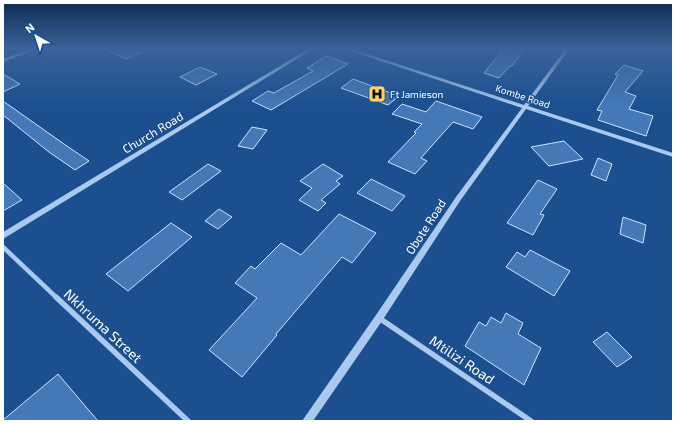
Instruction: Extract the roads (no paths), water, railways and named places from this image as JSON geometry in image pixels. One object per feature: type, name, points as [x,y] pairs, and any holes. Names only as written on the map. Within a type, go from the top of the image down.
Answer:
[{"type":"street","name":"Church Road","points":[[3,236],[281,68]]},
{"type":"street","name":"Kombe Road","points":[[405,68],[673,155]]},
{"type":"street","name":"Obote Road","points":[[307,421],[379,318],[458,199],[553,68]]},
{"type":"street","name":"Nkhruma Street","points":[[3,248],[188,421]]},
{"type":"street","name":"Mtilizi Road","points":[[379,318],[531,421]]},
{"type":"place","name":"Ft Jamieson","points":[[377,94]]}]
